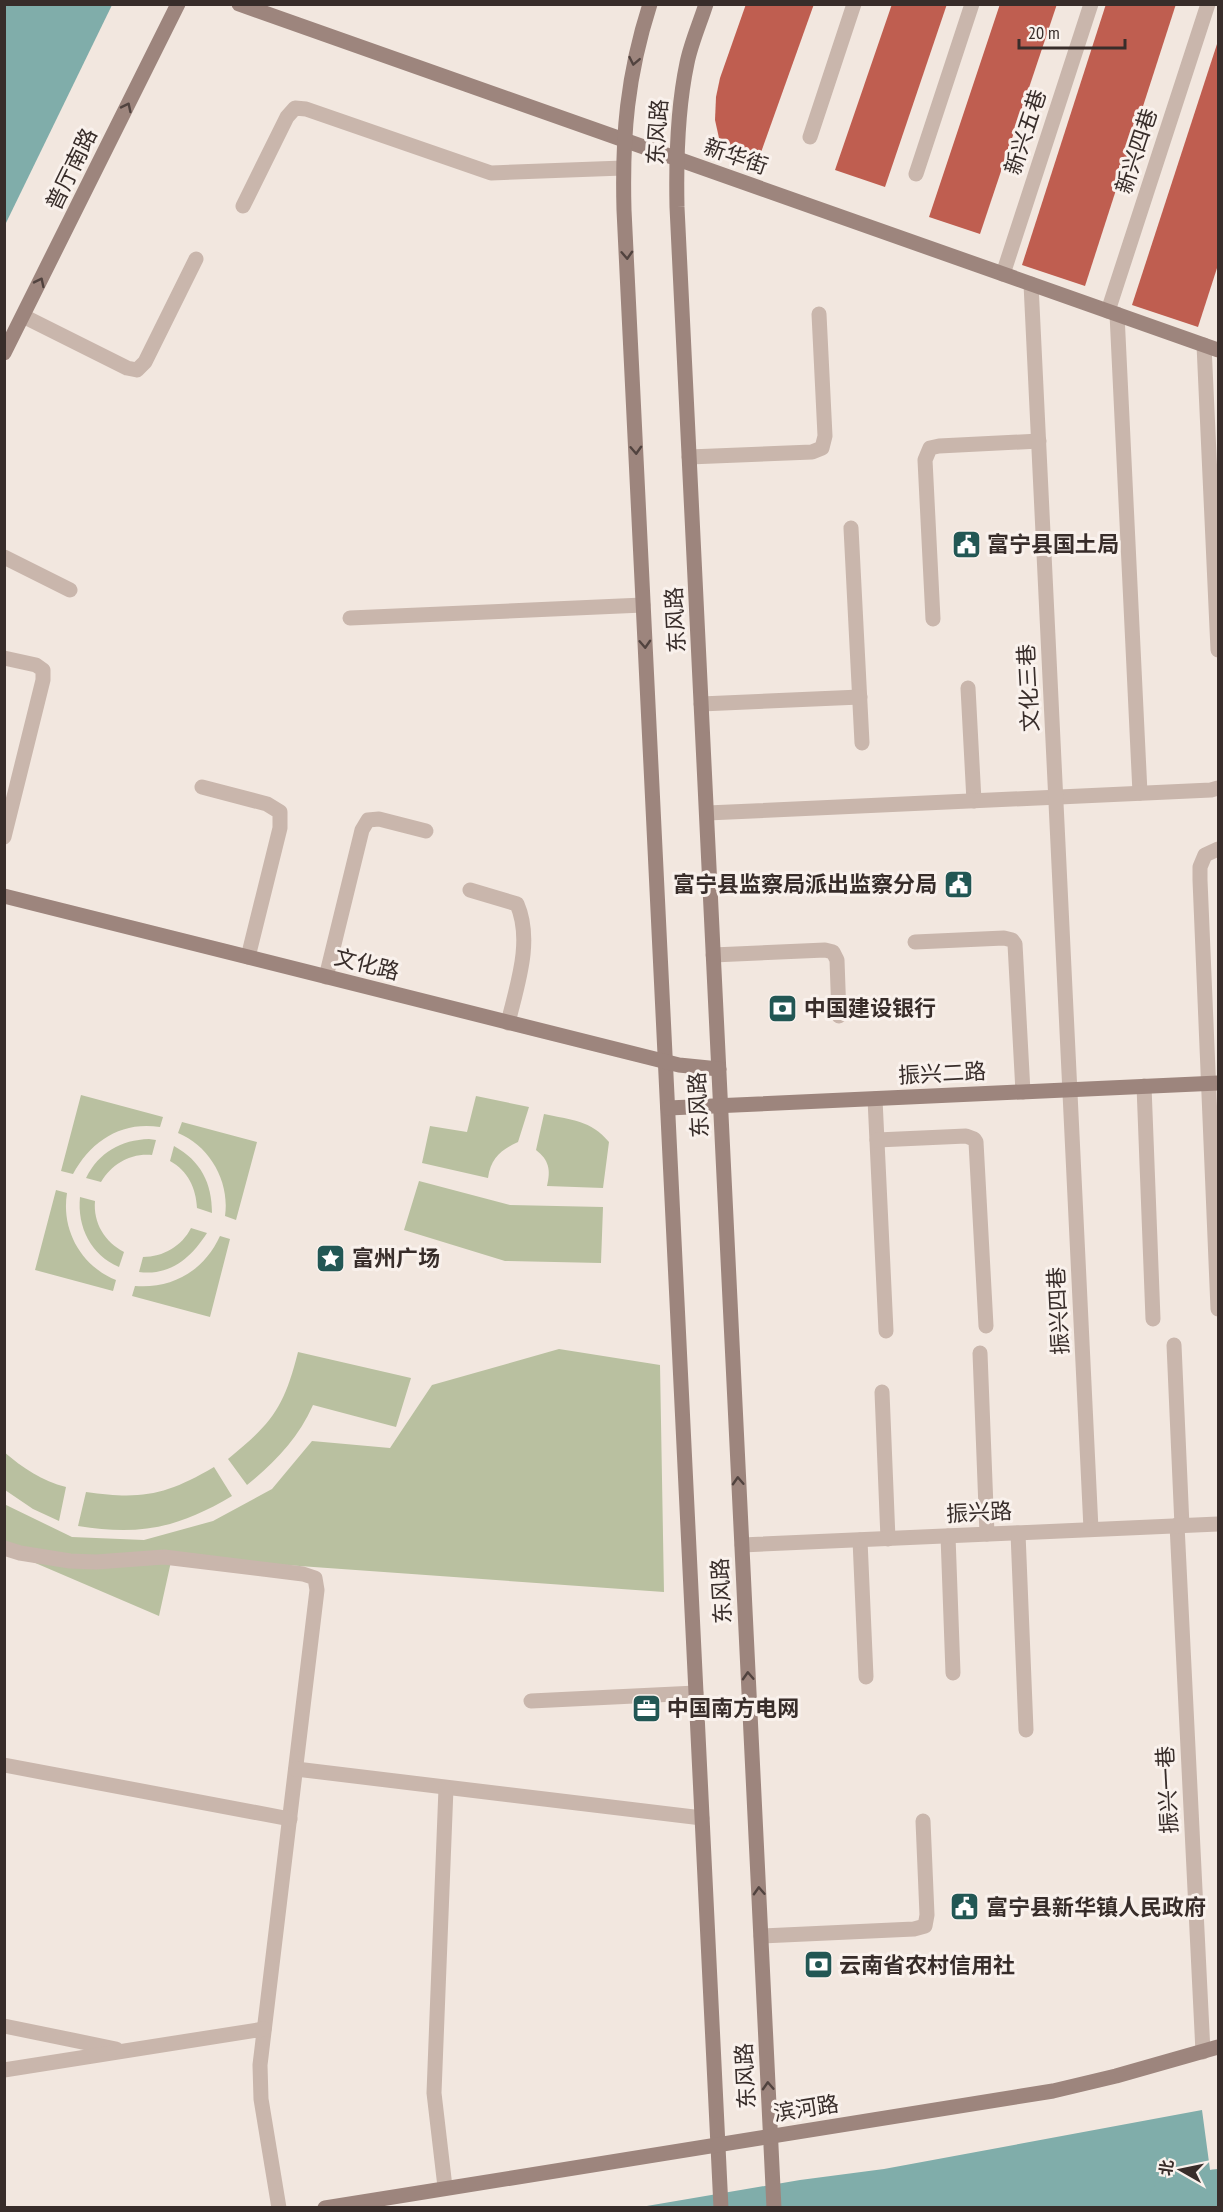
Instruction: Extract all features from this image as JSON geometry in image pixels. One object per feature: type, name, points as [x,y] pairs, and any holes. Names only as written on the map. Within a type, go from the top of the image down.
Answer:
[{"type":"main road","name":"普厅南路","points":[[4,353],[178,4]]},
{"type":"main road","name":"新华街","points":[[239,4],[1211,347]]},
{"type":"main road","name":"东风路","points":[[650,4],[629,84],[623,168],[721,2208]]},
{"type":"main road","name":"东风路","points":[[706,4],[687,60],[681,97],[677,207],[774,2208]]},
{"type":"main road","name":"文化路","points":[[4,896],[665,1062],[719,1069]]},
{"type":"main road","name":"振兴二路","points":[[668,1108],[1214,1083]]},
{"type":"main road","name":"滨河路","points":[[325,2208],[1053,2091],[1218,2048]]},
{"type":"street","points":[[810,137],[854,4]]},
{"type":"street","points":[[916,174],[972,4]]},
{"type":"street","name":"新兴五巷","points":[[1003,274],[1091,4]]},
{"type":"street","name":"新兴四巷","points":[[1112,312],[1208,4]]},
{"type":"street","points":[[243,206],[287,117],[295,108],[306,109],[491,173],[623,168]]},
{"type":"street","points":[[23,316],[127,368],[137,370],[145,362],[196,259]]},
{"type":"street","name":"文化三巷","points":[[1031,284],[1070,1090]]},
{"type":"street","points":[[1112,312],[1140,793]]},
{"type":"street","points":[[689,457],[812,452],[822,448],[825,436],[819,314]]},
{"type":"street","points":[[1211,347],[1218,650]]},
{"type":"street","points":[[933,619],[926,460],[930,448],[1039,441]]},
{"type":"street","points":[[851,528],[862,743]]},
{"type":"street","points":[[4,557],[70,590]]},
{"type":"street","points":[[350,618],[643,605]]},
{"type":"street","points":[[4,658],[36,665],[43,670],[44,680],[4,837]]},
{"type":"street","points":[[968,688],[974,801]]},
{"type":"street","points":[[701,704],[860,697]]},
{"type":"street","points":[[202,787],[267,804],[280,812],[280,828],[248,957]]},
{"type":"street","points":[[707,813],[1218,788]]},
{"type":"street","points":[[326,977],[362,830],[368,820],[379,819],[426,831]]},
{"type":"street","points":[[1218,849],[1205,855],[1200,867],[1214,1083],[1218,1309]]},
{"type":"street","points":[[470,890],[518,904],[521,913],[523,958],[508,1023]]},
{"type":"street","points":[[915,942],[1004,938],[1012,940],[1015,944],[1023,1092]]},
{"type":"street","points":[[713,955],[825,950],[832,952],[837,960],[839,1016]]},
{"type":"street","points":[[1144,1086],[1153,1319]]},
{"type":"street","name":"振兴四巷","points":[[1070,1090],[1091,1529]]},
{"type":"street","points":[[875,1099],[886,1331]]},
{"type":"street","points":[[877,1140],[966,1136],[976,1142],[986,1326]]},
{"type":"street","name":"振兴一巷","points":[[1174,1345],[1203,2052]]},
{"type":"street","points":[[980,1353],[987,1534]]},
{"type":"street","points":[[882,1392],[888,1539]]},
{"type":"street","name":"振兴路","points":[[742,1545],[1218,1524]]},
{"type":"street","points":[[1018,1533],[1026,1730]]},
{"type":"street","points":[[948,1536],[953,1673]]},
{"type":"street","points":[[860,1540],[866,1677]]},
{"type":"street","points":[[4,1548],[70,1561],[96,1562],[164,1557],[303,1574],[315,1578],[317,1590],[264,2029],[260,2082],[279,2208]]},
{"type":"street","points":[[531,1701],[696,1693]]},
{"type":"street","points":[[4,1765],[290,1819]]},
{"type":"street","points":[[296,1769],[702,1818]]},
{"type":"street","points":[[446,1788],[434,2093],[446,2187]]},
{"type":"street","points":[[761,1936],[914,1929],[925,1926],[927,1915],[923,1821]]},
{"type":"street","points":[[4,2026],[128,2051]]},
{"type":"street","points":[[4,2070],[264,2029]]},
{"type":"green space","points":[[81,1095],[163,1117],[160,1127],[132,1127],[120,1131],[98,1143],[80,1162],[73,1174],[61,1171]]},
{"type":"green space","points":[[476,1096],[529,1107],[518,1142],[494,1160],[488,1178],[422,1163],[430,1126],[467,1132]]},
{"type":"green space","points":[[544,1114],[588,1125],[609,1142],[603,1188],[547,1186],[548,1166],[536,1150]]},
{"type":"green space","points":[[182,1122],[257,1142],[236,1220],[225,1216],[226,1203],[221,1178],[208,1156],[200,1147],[178,1133]]},
{"type":"green space","points":[[156,1140],[152,1155],[136,1156],[122,1161],[101,1182],[86,1178],[97,1161],[112,1149],[129,1142]]},
{"type":"green space","points":[[174,1146],[191,1159],[203,1174],[210,1192],[212,1213],[197,1208],[190,1181],[182,1170],[170,1161]]},
{"type":"green space","points":[[419,1181],[510,1205],[603,1207],[601,1263],[505,1261],[404,1230]]},
{"type":"green space","points":[[56,1190],[67,1193],[67,1220],[76,1245],[93,1266],[116,1280],[113,1291],[35,1270]]},
{"type":"green space","points":[[80,1197],[95,1201],[98,1224],[111,1243],[124,1252],[119,1267],[101,1255],[88,1239],[81,1219]]},
{"type":"green space","points":[[191,1228],[207,1233],[187,1257],[170,1268],[139,1272],[143,1257],[165,1253],[183,1240]]},
{"type":"green space","points":[[220,1236],[230,1239],[210,1317],[132,1296],[135,1286],[174,1281],[196,1268]]},
{"type":"green space","points":[[559,1349],[660,1365],[664,1592],[172,1557],[159,1616],[5,1550],[4,1504],[72,1537],[144,1540],[213,1521],[272,1489],[312,1441],[390,1448],[432,1385]]},
{"type":"green space","points":[[298,1352],[411,1378],[396,1427],[313,1405],[300,1429],[285,1449],[247,1485],[228,1459],[256,1435],[274,1413],[287,1387]]},
{"type":"green space","points":[[4,1452],[33,1473],[66,1487],[59,1521],[33,1509],[5,1490]]},
{"type":"green space","points":[[214,1467],[232,1496],[194,1516],[158,1527],[140,1529],[100,1529],[78,1526],[86,1492],[123,1495],[153,1493],[182,1484]]},
{"type":"water","points":[[4,5],[112,5],[5,225]]},
{"type":"water","points":[[1202,2110],[1215,2207],[635,2208],[800,2180],[884,2169]]},
{"type":"building","points":[[746,4],[814,4],[759,158],[729,147],[719,138],[715,120],[720,78]]},
{"type":"building","points":[[892,4],[947,4],[885,187],[835,170]]},
{"type":"building","points":[[1000,4],[1057,4],[980,234],[929,217]]},
{"type":"building","points":[[1106,4],[1176,4],[1085,286],[1022,265]]},
{"type":"building","points":[[1218,41],[1218,265],[1198,327],[1132,305]]},
{"type":"waterway","points":[[1178,2208],[1218,2201]]},
{"type":"place","name":"富宁县国土局","points":[[966,544]]},
{"type":"place","name":"富宁县监察局派出监察分局","points":[[958,884]]},
{"type":"place","name":"中国建设银行","points":[[783,1008]]},
{"type":"place","name":"富州广场","points":[[331,1258]]},
{"type":"place","name":"中国南方电网","points":[[646,1708]]},
{"type":"place","name":"富宁县新华镇人民政府","points":[[965,1907]]},
{"type":"place","name":"云南省农村信用社","points":[[818,1965]]}]
